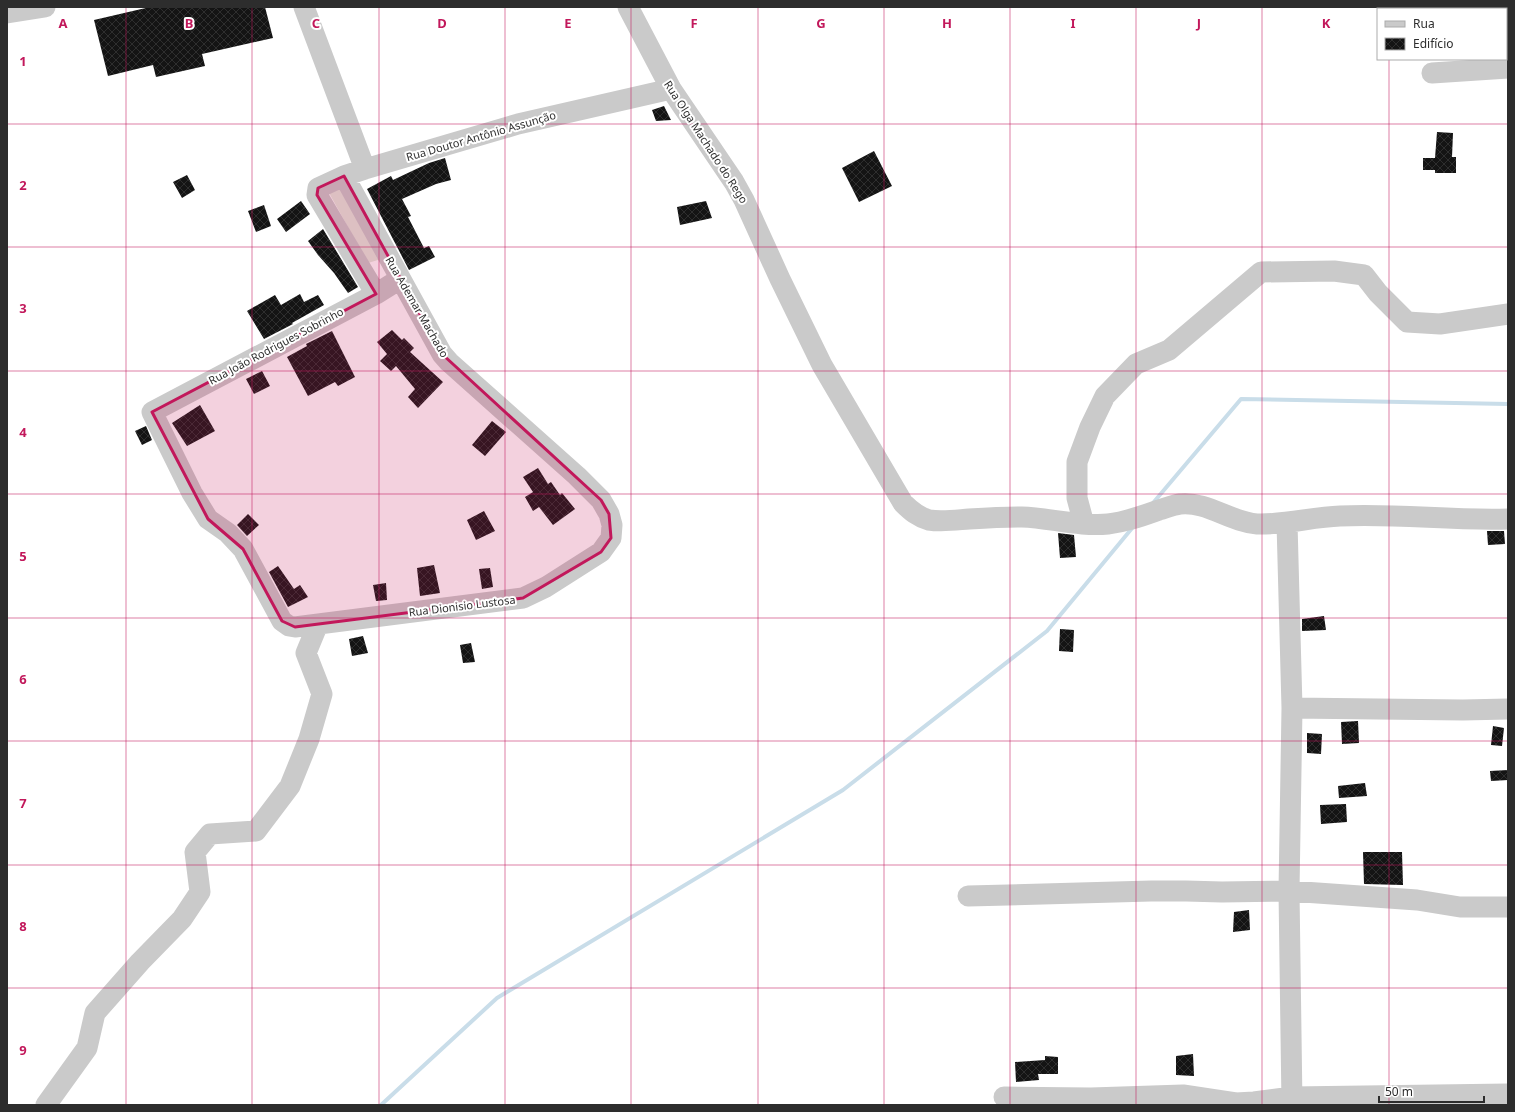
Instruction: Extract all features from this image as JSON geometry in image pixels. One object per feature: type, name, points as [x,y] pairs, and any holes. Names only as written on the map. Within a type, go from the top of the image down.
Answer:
[{"type":"street","points":[[7,13],[45,7]]},
{"type":"street","points":[[304,7],[365,169]]},
{"type":"street","name":"Rua Olga Machado do Rego","points":[[628,7],[671,89],[734,182],[744,200],[780,279],[822,365],[903,503],[918,516],[928,520],[944,521],[997,517],[1022,517],[1107,524],[1127,521],[1178,504],[1189,503],[1203,506],[1249,523],[1287,523],[1315,518],[1341,516],[1480,520],[1508,519]]},
{"type":"street","points":[[1432,73],[1508,68]]},
{"type":"street","name":"Rua Doutor Antônio Assunção","points":[[376,294],[317,195],[318,188],[344,176],[365,169],[518,124],[671,89]]},
{"type":"street","name":"Rua Ademar Machado","points":[[344,176],[442,354],[601,500]]},
{"type":"street","points":[[1074,522],[1077,498],[1077,462],[1090,427],[1105,396],[1136,364],[1169,350],[1261,272],[1334,271],[1364,275],[1378,293],[1407,322],[1440,324],[1508,314]]},
{"type":"street","name":"Rua João Rodrigues Sobrinho","points":[[281,619],[243,549],[228,533],[208,518],[192,493],[152,412],[376,294],[400,279]]},
{"type":"street","points":[[1074,522],[1077,438],[1110,392],[1120,370],[1179,340],[1198,325]]},
{"type":"street","name":"Rua Dionisio Lustosa","points":[[281,619],[285,623],[295,627],[524,598],[546,587],[600,552],[611,538],[612,526],[609,514],[601,500]]},
{"type":"street","points":[[1287,523],[1292,708],[1289,891],[1292,1101]]},
{"type":"street","points":[[46,1105],[87,1048],[95,1013],[140,962],[182,919],[200,892],[195,852],[210,834],[256,831],[290,786],[309,739],[322,694],[306,652],[318,624]]},
{"type":"street","points":[[1292,708],[1456,710],[1508,709]]},
{"type":"street","points":[[968,896],[1186,890],[1222,892],[1289,891],[1417,900],[1460,907],[1508,907]]},
{"type":"street","points":[[1004,1097],[1091,1102],[1184,1095],[1236,1103],[1508,1094]]},
{"type":"highlighted area","points":[[344,176],[442,354],[601,500],[609,514],[611,538],[601,552],[523,598],[295,627],[282,621],[243,549],[208,519],[152,412],[376,294],[317,195],[318,188]]},
{"type":"shaded area","points":[[343,184],[381,259],[368,263],[328,191]]},
{"type":"building","points":[[150,7],[265,7],[273,38],[202,54],[205,66],[156,77],[153,65],[108,76],[94,20]]},
{"type":"building","points":[[664,106],[671,120],[656,121],[652,110]]},
{"type":"building","points":[[1437,132],[1453,133],[1452,157],[1456,157],[1456,173],[1435,173],[1435,170],[1423,170],[1423,158],[1435,158]]},
{"type":"building","points":[[874,151],[892,186],[859,202],[842,168]]},
{"type":"building","points":[[445,158],[451,180],[436,184],[402,199],[411,216],[408,217],[424,248],[429,246],[435,257],[409,270],[367,189],[391,176],[393,180],[429,163]]},
{"type":"building","points":[[187,175],[195,190],[182,198],[173,182]]},
{"type":"building","points":[[301,201],[310,214],[286,232],[277,219]]},
{"type":"building","points":[[706,201],[712,218],[680,225],[677,207]]},
{"type":"building","points":[[264,205],[271,226],[256,232],[248,211]]},
{"type":"building","points":[[323,229],[358,287],[348,293],[308,241]]},
{"type":"building","points":[[300,294],[304,302],[318,295],[324,305],[292,323],[293,324],[264,339],[247,311],[275,295],[281,305]]},
{"type":"building","points":[[392,330],[402,340],[404,338],[414,348],[410,352],[443,382],[418,408],[408,397],[415,389],[396,366],[391,371],[380,361],[387,354],[377,342]]},
{"type":"building","points":[[332,331],[355,377],[338,386],[335,382],[308,396],[287,357],[307,346],[306,344]]},
{"type":"building","points":[[262,371],[270,386],[254,394],[246,379]]},
{"type":"building","points":[[200,405],[215,431],[187,446],[172,423]]},
{"type":"building","points":[[492,421],[506,432],[485,456],[472,445]]},
{"type":"building","points":[[146,426],[152,440],[142,445],[135,431]]},
{"type":"building","points":[[538,468],[548,484],[551,482],[560,495],[562,493],[575,509],[553,525],[539,507],[533,511],[525,497],[533,492],[523,477]]},
{"type":"building","points":[[484,511],[495,531],[476,540],[467,520]]},
{"type":"building","points":[[248,514],[259,525],[247,536],[237,525]]},
{"type":"building","points":[[1487,531],[1504,531],[1505,544],[1488,545]]},
{"type":"building","points":[[1058,533],[1074,535],[1076,557],[1060,558]]},
{"type":"building","points":[[434,565],[440,593],[420,596],[417,568]]},
{"type":"building","points":[[278,566],[294,589],[300,585],[308,597],[288,607],[269,572]]},
{"type":"building","points":[[490,568],[493,587],[482,589],[479,569]]},
{"type":"building","points":[[386,583],[387,600],[376,601],[373,585]]},
{"type":"building","points":[[1324,616],[1326,630],[1302,631],[1302,619]]},
{"type":"building","points":[[1060,629],[1074,630],[1073,652],[1059,651]]},
{"type":"building","points":[[363,636],[368,653],[352,656],[349,639]]},
{"type":"building","points":[[471,643],[475,662],[463,663],[460,645]]},
{"type":"building","points":[[1358,721],[1359,743],[1342,744],[1341,722]]},
{"type":"building","points":[[1493,726],[1504,728],[1502,746],[1491,745]]},
{"type":"building","points":[[1307,733],[1322,734],[1321,754],[1307,753]]},
{"type":"building","points":[[1508,770],[1508,780],[1491,781],[1490,771]]},
{"type":"building","points":[[1365,783],[1367,796],[1339,798],[1338,786]]},
{"type":"building","points":[[1346,804],[1347,822],[1321,824],[1320,805]]},
{"type":"building","points":[[1363,852],[1402,852],[1403,885],[1364,884]]},
{"type":"building","points":[[1249,910],[1250,930],[1233,932],[1234,912]]},
{"type":"building","points":[[1193,1054],[1194,1076],[1176,1075],[1176,1056]]},
{"type":"building","points":[[1045,1056],[1058,1057],[1058,1074],[1038,1074],[1039,1080],[1016,1082],[1015,1062],[1045,1060]]},
{"type":"waterway","points":[[1153,503],[1241,399],[1508,404]]},
{"type":"waterway","points":[[381,1105],[497,998],[843,790],[1047,631],[1133,527]]}]
